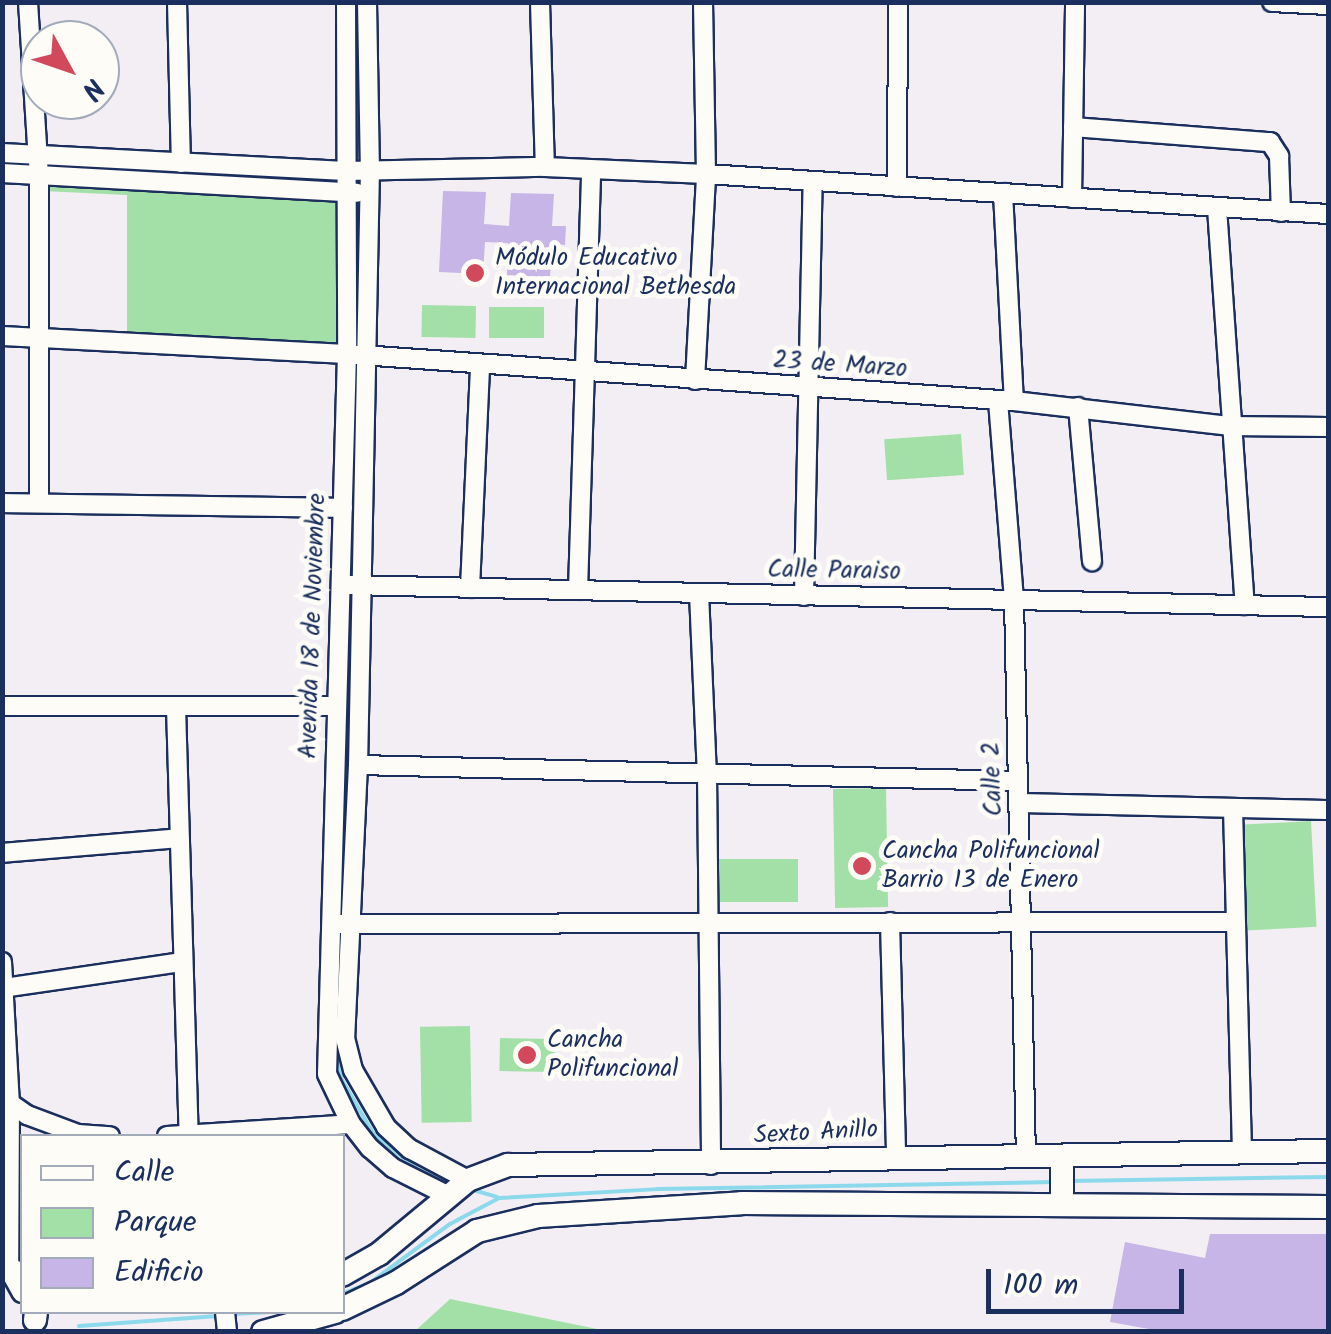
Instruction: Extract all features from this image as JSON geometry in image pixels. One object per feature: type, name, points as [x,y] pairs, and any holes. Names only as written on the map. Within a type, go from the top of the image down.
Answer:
[{"type":"main road","name":"Sexto Anillo","points":[[345,1308],[396,1283],[476,1231],[512,1218],[1062,1182],[1242,1153],[1328,1151]]},
{"type":"main road","name":"Sexto Anillo","points":[[345,1273],[379,1254],[468,1180],[508,1165],[711,1165],[896,1157],[1026,1157],[1062,1182],[1328,1207]]},
{"type":"main road","points":[[263,1332],[328,1314]]},
{"type":"street","points":[[28,2],[39,175],[40,502]]},
{"type":"street","points":[[178,2],[181,163]]},
{"type":"street","name":"Avenida 18 de Noviembre","points":[[346,2],[356,182],[357,355],[349,585],[336,706],[345,1038],[353,1070],[376,1113],[410,1150],[468,1180]]},
{"type":"street","name":"Avenida 18 de Noviembre","points":[[356,182],[367,2]]},
{"type":"street","points":[[540,2],[545,167]]},
{"type":"street","points":[[695,380],[706,174],[703,2]]},
{"type":"street","points":[[897,187],[898,2]]},
{"type":"street","points":[[1072,198],[1075,2]]},
{"type":"street","points":[[1272,2],[1328,5]]},
{"type":"street","points":[[1073,127],[1270,142],[1279,156],[1281,212]]},
{"type":"street","points":[[2,153],[181,163],[356,182]]},
{"type":"street","points":[[2,173],[356,182],[545,167],[1328,214]]},
{"type":"street","points":[[578,590],[590,170]]},
{"type":"street","points":[[804,596],[813,183]]},
{"type":"street","name":"Calle 2","points":[[1003,194],[1026,1157]]},
{"type":"street","points":[[1216,208],[1229,426],[1246,605]]},
{"type":"street","name":"23 de Marzo","points":[[2,336],[357,355],[1006,401],[1229,426],[1328,427]]},
{"type":"street","name":"Avenida 18 de Noviembre","points":[[357,355],[343,508],[358,765],[327,1074],[351,1124],[393,1168],[448,1196]]},
{"type":"street","points":[[470,588],[480,364]]},
{"type":"street","points":[[1078,407],[1092,561]]},
{"type":"street","points":[[2,503],[343,508]]},
{"type":"street","name":"Calle Paraiso","points":[[349,585],[1328,607]]},
{"type":"street","points":[[700,594],[710,924],[711,1165]]},
{"type":"street","points":[[2,706],[336,706]]},
{"type":"street","points":[[176,706],[190,1134]]},
{"type":"street","points":[[358,765],[1018,781]]},
{"type":"street","points":[[1019,803],[1328,810]]},
{"type":"street","points":[[1233,808],[1242,1153]]},
{"type":"street","points":[[2,854],[180,838]]},
{"type":"street","points":[[890,922],[896,1157]]},
{"type":"street","points":[[340,924],[1234,922]]},
{"type":"street","points":[[2,962],[10,1103],[11,1270]]},
{"type":"street","points":[[4,988],[182,962]]},
{"type":"street","points":[[10,1103],[26,1115],[61,1128],[98,1134]]},
{"type":"street","points":[[217,1134],[351,1124]]},
{"type":"green space","points":[[43,176],[340,192],[351,348],[127,341],[127,195],[43,191]]},
{"type":"green space","points":[[422,305],[476,306],[475,338],[421,337]]},
{"type":"green space","points":[[489,307],[544,307],[544,338],[489,338]]},
{"type":"green space","points":[[961,434],[964,475],[887,480],[884,439]]},
{"type":"green space","points":[[886,788],[888,907],[835,908],[833,789]]},
{"type":"green space","points":[[1311,821],[1317,927],[1245,931],[1239,825]]},
{"type":"green space","points":[[717,859],[798,859],[798,902],[717,902]]},
{"type":"green space","points":[[470,1026],[472,1122],[422,1123],[420,1027]]},
{"type":"green space","name":"Cancha Polifuncional","points":[[500,1038],[555,1039],[554,1072],[499,1071]]},
{"type":"green space","points":[[450,1299],[607,1331],[415,1331]]},
{"type":"building","name":"Módulo Educativo Internacional Bethesda","points":[[443,191],[486,192],[484,224],[509,226],[511,193],[554,194],[552,226],[566,226],[565,245],[552,244],[550,277],[507,275],[508,243],[485,242],[483,274],[439,272]]},
{"type":"building","points":[[1210,1234],[1328,1234],[1328,1332],[1166,1332],[1110,1322],[1125,1242],[1205,1258]]},
{"type":"waterway","points":[[355,2],[356,163]]},
{"type":"waterway","points":[[356,197],[357,348]]},
{"type":"waterway","points":[[351,578],[356,362]]},
{"type":"waterway","points":[[345,733],[350,592]]},
{"type":"waterway","points":[[335,1052],[342,1080],[373,1133],[417,1169],[447,1181]]},
{"type":"waterway","points":[[1069,1181],[1328,1177]]},
{"type":"waterway","points":[[345,1293],[371,1282],[450,1224],[499,1198],[658,1189],[1054,1182]]},
{"type":"waterway","points":[[473,1190],[497,1197]]},
{"type":"waterway","points":[[79,1326],[218,1316]]},
{"type":"place","name":"Módulo Educativo Internacional Bethesda","points":[[475,273]]},
{"type":"place","name":"Cancha Polifuncional Barrio 13 de Enero","points":[[862,866]]},
{"type":"place","name":"Cancha Polifuncional","points":[[527,1055]]}]
